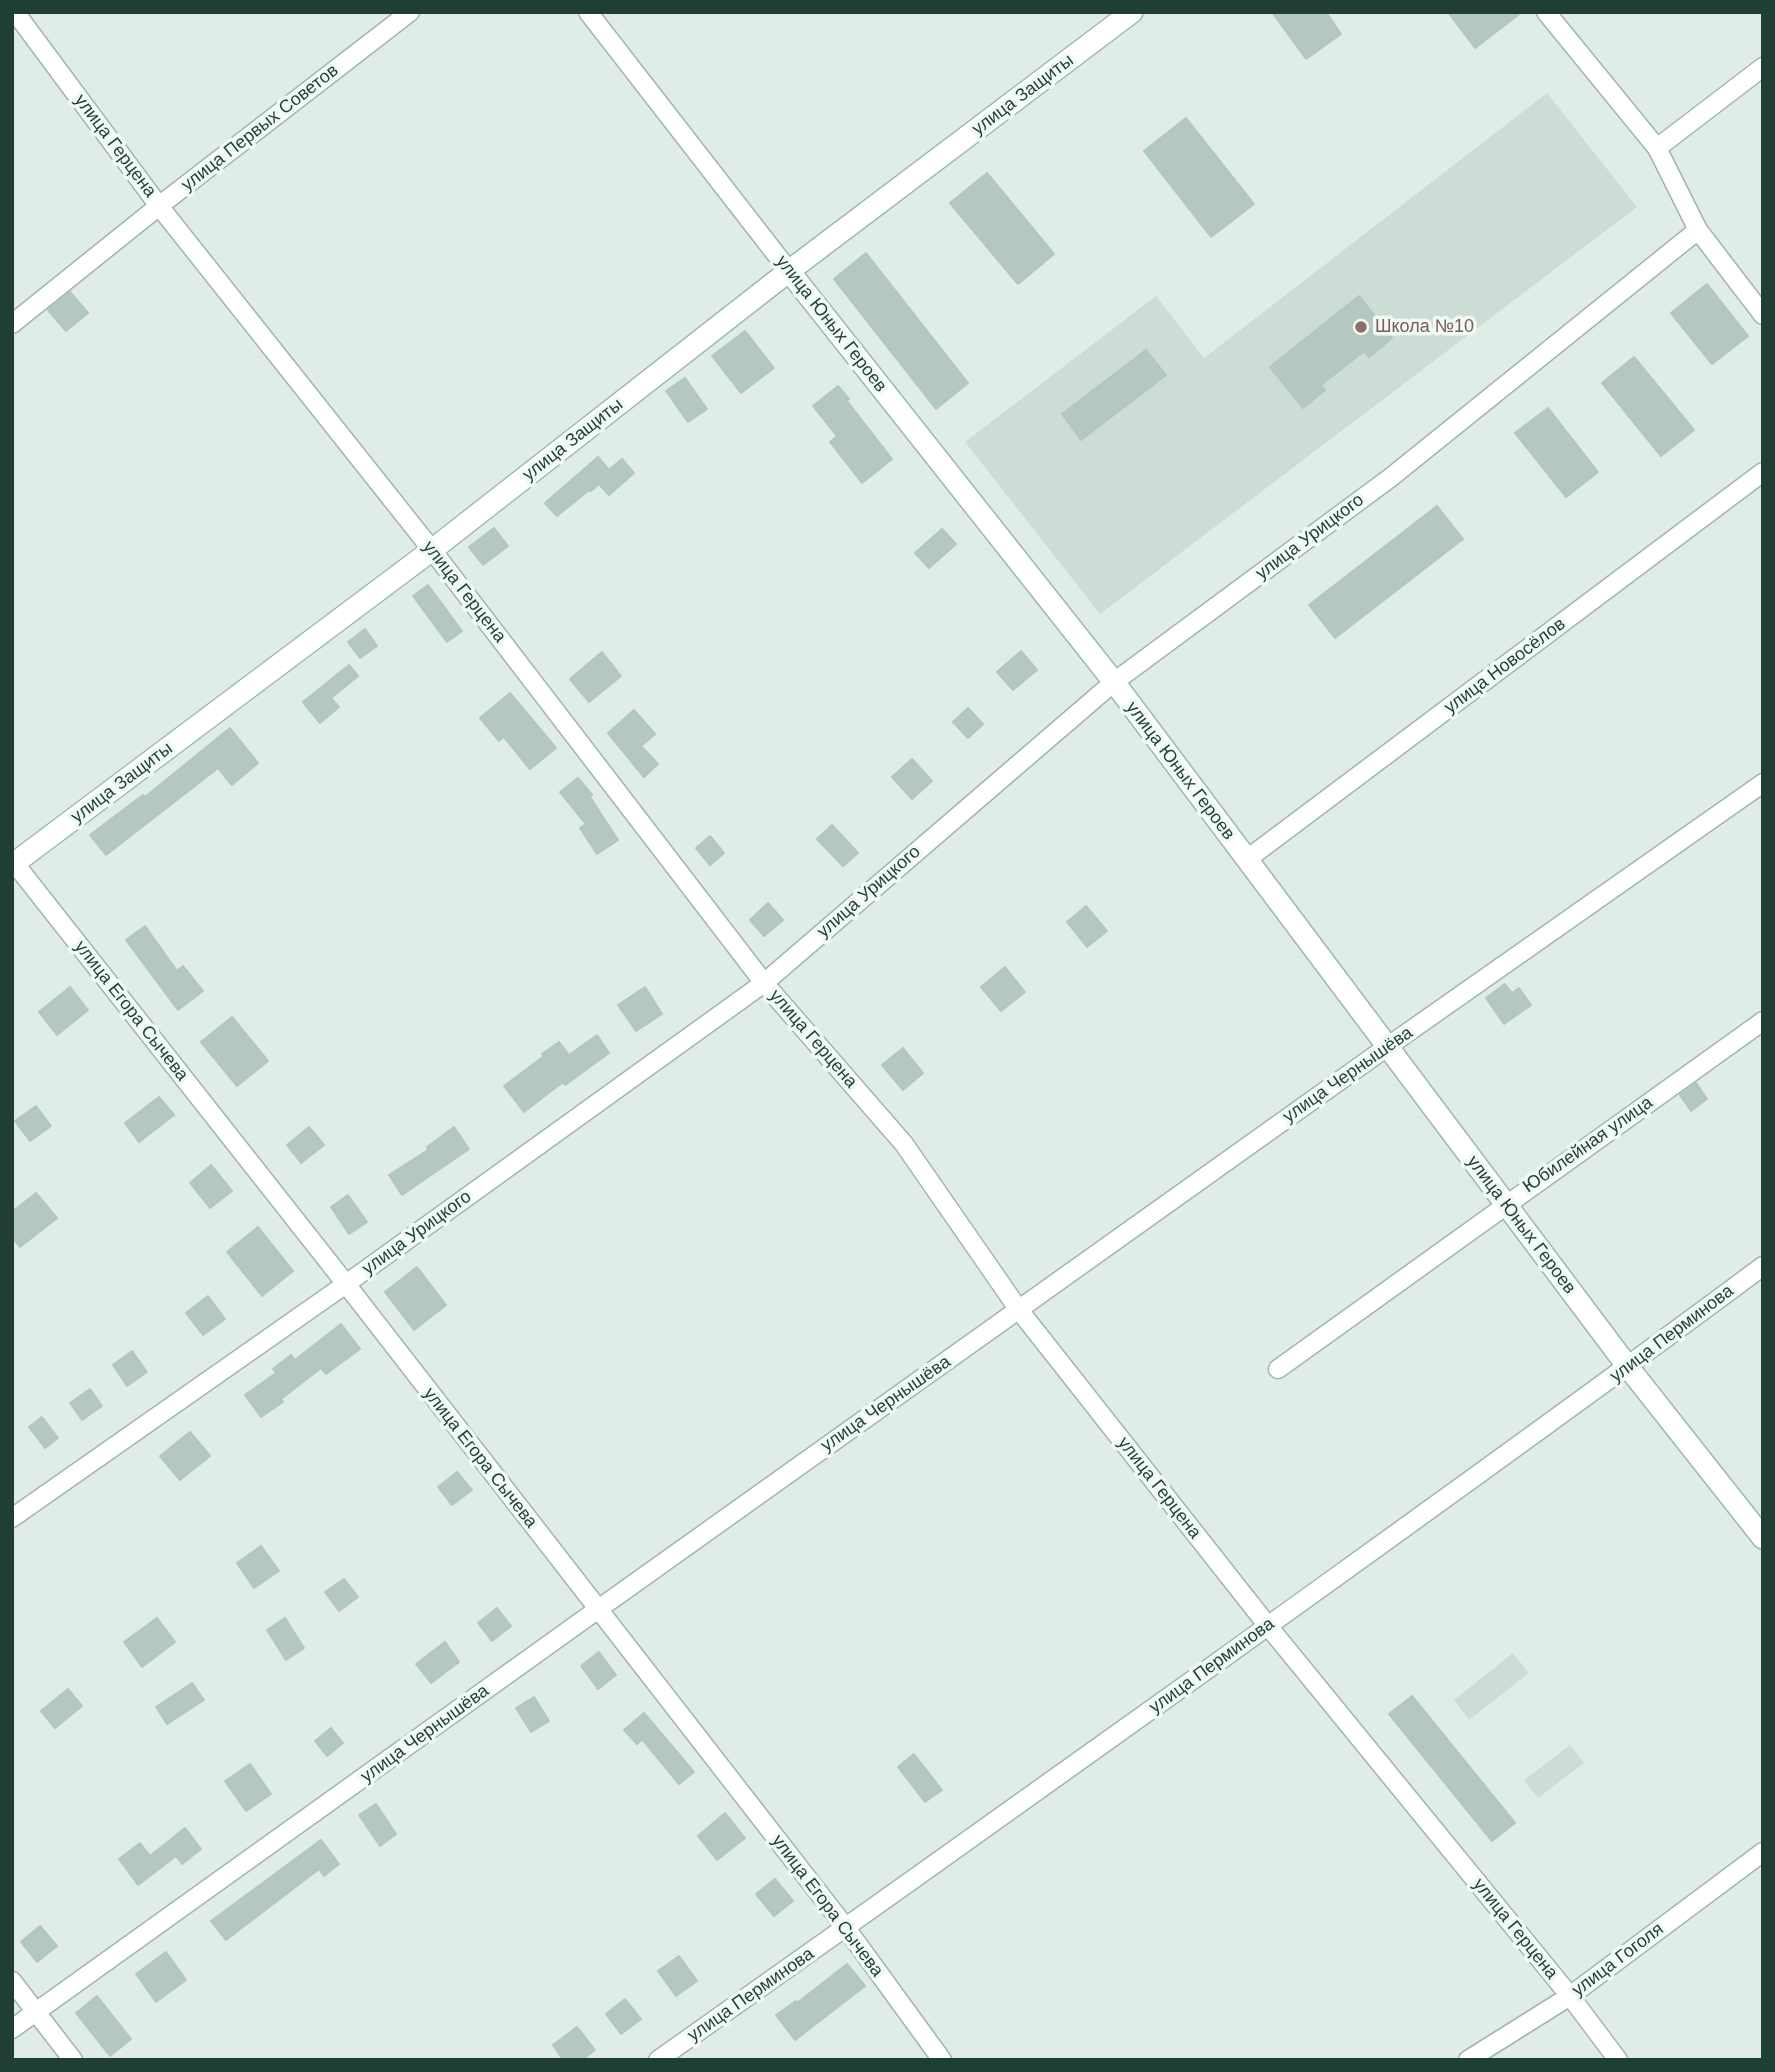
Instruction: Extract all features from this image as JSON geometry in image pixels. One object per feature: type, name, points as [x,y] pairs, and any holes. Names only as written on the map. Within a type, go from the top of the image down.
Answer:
[{"type":"street","name":"улица Герцена","points":[[15,12],[159,206],[432,550],[764,983],[904,1144],[1019,1310],[1268,1626],[1570,1996],[1618,2060]]},
{"type":"street","name":"улица Первых Советов","points":[[12,324],[159,206],[410,12]]},
{"type":"street","name":"улица Юных Героев","points":[[588,12],[1114,682],[1505,1205],[1763,1538]]},
{"type":"street","name":"улица Защиты","points":[[13,863],[432,550],[789,271],[1132,12]]},
{"type":"street","points":[[1546,12],[1657,148],[1698,230],[1763,315]]},
{"type":"street","points":[[1657,148],[1763,67]]},
{"type":"street","name":"улица Урицкого","points":[[12,1518],[346,1284],[764,983],[1114,682],[1390,478],[1698,230]]},
{"type":"street","name":"улица Новосёлов","points":[[1246,860],[1763,472]]},
{"type":"street","name":"улица Чернышёва","points":[[12,2029],[1387,1047],[1763,783]]},
{"type":"street","name":"улица Егора Сычева","points":[[13,863],[346,1284],[846,1928],[942,2060]]},
{"type":"street","name":"Юбилейная улица","points":[[1278,1369],[1763,1021]]},
{"type":"street","name":"улица Перминова","points":[[658,2060],[1268,1626],[1628,1367],[1763,1266]]},
{"type":"street","name":"улица Гоголя","points":[[1468,2060],[1570,1996],[1763,1852]]},
{"type":"street","points":[[12,1981],[73,2060]]},
{"type":"shaded area","name":"Школа №10","points":[[1547,93],[1637,207],[1100,614],[965,442],[1156,296],[1204,358]]},
{"type":"shaded area","points":[[1513,1653],[1529,1673],[1469,1720],[1454,1700]]},
{"type":"shaded area","points":[[1570,1745],[1584,1763],[1538,1798],[1524,1780]]},
{"type":"building","points":[[1272,12],[1326,12],[1341,34],[1306,59]]},
{"type":"building","points":[[1448,12],[1522,12],[1475,48]]},
{"type":"building","points":[[1186,118],[1254,204],[1211,237],[1144,151]]},
{"type":"building","points":[[987,173],[1054,254],[1018,284],[950,203]]},
{"type":"building","points":[[866,253],[968,383],[936,409],[834,279]]},
{"type":"building","points":[[1707,284],[1748,336],[1712,364],[1671,313]]},
{"type":"building","points":[[70,292],[88,313],[66,331],[48,310]]},
{"type":"building","points":[[1359,296],[1392,338],[1369,357],[1364,351],[1321,385],[1325,390],[1303,408],[1270,367]]},
{"type":"building","points":[[745,331],[774,368],[741,393],[712,356]]},
{"type":"building","points":[[1146,350],[1166,375],[1081,440],[1062,414]]},
{"type":"building","points":[[1634,357],[1694,430],[1661,456],[1602,383]]},
{"type":"building","points":[[685,378],[707,409],[688,422],[666,391]]},
{"type":"building","points":[[838,386],[892,459],[862,483],[830,442],[837,436],[813,406]]},
{"type":"building","points":[[1548,408],[1598,472],[1566,497],[1515,433]]},
{"type":"building","points":[[598,457],[609,470],[622,459],[634,473],[609,495],[599,484],[557,516],[545,503]]},
{"type":"building","points":[[1437,506],[1463,539],[1335,638],[1309,605]]},
{"type":"building","points":[[494,528],[508,546],[483,565],[469,547]]},
{"type":"building","points":[[942,529],[956,544],[929,568],[915,553]]},
{"type":"building","points":[[428,585],[462,631],[447,642],[413,596]]},
{"type":"building","points":[[365,629],[377,646],[360,658],[348,642]]},
{"type":"building","points":[[1021,651],[1037,670],[1013,690],[997,672]]},
{"type":"building","points":[[602,652],[621,676],[589,702],[570,679]]},
{"type":"building","points":[[349,665],[358,676],[331,698],[339,707],[320,723],[303,702]]},
{"type":"building","points":[[510,693],[556,748],[530,769],[504,737],[499,741],[480,718]]},
{"type":"building","points":[[968,708],[983,724],[968,738],[953,722]]},
{"type":"building","points":[[634,710],[655,734],[641,746],[658,764],[644,777],[608,733]]},
{"type":"building","points":[[230,728],[258,763],[232,785],[218,768],[106,855],[90,835],[143,795],[145,797]]},
{"type":"building","points":[[912,759],[932,781],[912,799],[892,777]]},
{"type":"building","points":[[578,778],[592,795],[590,797],[618,840],[597,854],[580,828],[586,824],[560,792]]},
{"type":"building","points":[[832,825],[858,853],[843,866],[817,839]]},
{"type":"building","points":[[710,836],[724,853],[710,865],[696,848]]},
{"type":"building","points":[[768,903],[783,920],[764,936],[750,920]]},
{"type":"building","points":[[1086,906],[1107,931],[1087,947],[1067,922]]},
{"type":"building","points":[[145,926],[177,971],[183,966],[203,991],[178,1010],[126,940]]},
{"type":"building","points":[[1005,967],[1025,992],[1001,1011],[981,987]]},
{"type":"building","points":[[1505,984],[1512,993],[1519,988],[1531,1005],[1504,1024],[1486,998]]},
{"type":"building","points":[[70,987],[88,1010],[57,1035],[39,1012]]},
{"type":"building","points":[[645,987],[662,1014],[636,1031],[618,1005]]},
{"type":"building","points":[[232,1017],[268,1061],[237,1086],[201,1042]]},
{"type":"building","points":[[597,1035],[609,1053],[565,1085],[563,1082],[524,1112],[504,1086],[559,1042],[569,1055]]},
{"type":"building","points":[[903,1048],[923,1073],[903,1090],[882,1065]]},
{"type":"building","points":[[1696,1083],[1707,1099],[1691,1111],[1680,1095]]},
{"type":"building","points":[[159,1097],[174,1115],[139,1142],[125,1123]]},
{"type":"building","points":[[36,1106],[51,1126],[30,1141],[15,1121]]},
{"type":"building","points":[[309,1127],[324,1145],[301,1163],[287,1145]]},
{"type":"building","points":[[454,1127],[469,1149],[402,1195],[389,1175],[428,1150],[427,1147]]},
{"type":"building","points":[[211,1165],[232,1191],[210,1208],[190,1183]]},
{"type":"building","points":[[36,1193],[57,1218],[20,1247],[12,1237],[12,1212]]},
{"type":"building","points":[[348,1195],[367,1222],[349,1234],[331,1207]]},
{"type":"building","points":[[258,1227],[293,1271],[262,1296],[227,1252]]},
{"type":"building","points":[[417,1267],[446,1305],[414,1330],[385,1292]]},
{"type":"building","points":[[208,1296],[225,1319],[203,1335],[186,1313]]},
{"type":"building","points":[[341,1324],[360,1349],[326,1374],[321,1368],[281,1399],[283,1402],[261,1417],[245,1395],[276,1373],[273,1369],[291,1355],[295,1360]]},
{"type":"building","points":[[132,1351],[147,1372],[127,1386],[113,1365]]},
{"type":"building","points":[[90,1389],[102,1406],[82,1420],[70,1403]]},
{"type":"building","points":[[42,1417],[58,1438],[45,1448],[29,1427]]},
{"type":"building","points":[[190,1432],[210,1456],[180,1480],[160,1456]]},
{"type":"building","points":[[457,1472],[472,1490],[452,1505],[438,1487]]},
{"type":"building","points":[[261,1546],[279,1571],[254,1588],[237,1563]]},
{"type":"building","points":[[344,1579],[358,1597],[339,1611],[325,1592]]},
{"type":"building","points":[[497,1608],[511,1626],[492,1641],[478,1623]]},
{"type":"building","points":[[157,1618],[175,1642],[142,1667],[124,1642]]},
{"type":"building","points":[[285,1618],[304,1648],[286,1660],[267,1630]]},
{"type":"building","points":[[445,1642],[459,1662],[431,1683],[416,1664]]},
{"type":"building","points":[[599,1652],[616,1675],[598,1689],[581,1666]]},
{"type":"building","points":[[192,1683],[204,1700],[167,1724],[156,1707]]},
{"type":"building","points":[[68,1689],[82,1706],[55,1728],[41,1711]]},
{"type":"building","points":[[1412,1696],[1515,1823],[1492,1841],[1389,1714]]},
{"type":"building","points":[[534,1697],[549,1721],[531,1732],[516,1708]]},
{"type":"building","points":[[644,1713],[694,1772],[679,1784],[642,1739],[637,1744],[624,1730]]},
{"type":"building","points":[[331,1728],[343,1743],[327,1756],[315,1741]]},
{"type":"building","points":[[914,1754],[942,1790],[925,1802],[898,1767]]},
{"type":"building","points":[[250,1764],[271,1794],[246,1811],[225,1781]]},
{"type":"building","points":[[376,1804],[396,1834],[380,1846],[359,1815]]},
{"type":"building","points":[[725,1813],[745,1838],[717,1860],[698,1836]]},
{"type":"building","points":[[185,1828],[201,1849],[182,1864],[176,1856],[138,1885],[119,1859],[140,1843],[150,1856]]},
{"type":"building","points":[[321,1840],[339,1864],[324,1876],[319,1869],[226,1940],[211,1921]]},
{"type":"building","points":[[775,1879],[793,1901],[774,1916],[756,1894]]},
{"type":"building","points":[[40,1926],[57,1946],[37,1962],[21,1942]]},
{"type":"building","points":[[166,1952],[186,1980],[156,2002],[136,1974]]},
{"type":"building","points":[[679,1956],[697,1981],[676,1996],[658,1971]]},
{"type":"building","points":[[847,1964],[865,1986],[795,2040],[776,2015],[796,2001],[797,2003]]},
{"type":"building","points":[[97,1996],[131,2039],[110,2056],[76,2013]]},
{"type":"building","points":[[625,1999],[641,2019],[621,2034],[606,2014]]},
{"type":"building","points":[[577,2027],[595,2050],[582,2060],[563,2060],[553,2045]]},
{"type":"place","name":"Школа №10","points":[[1361,327]]}]
